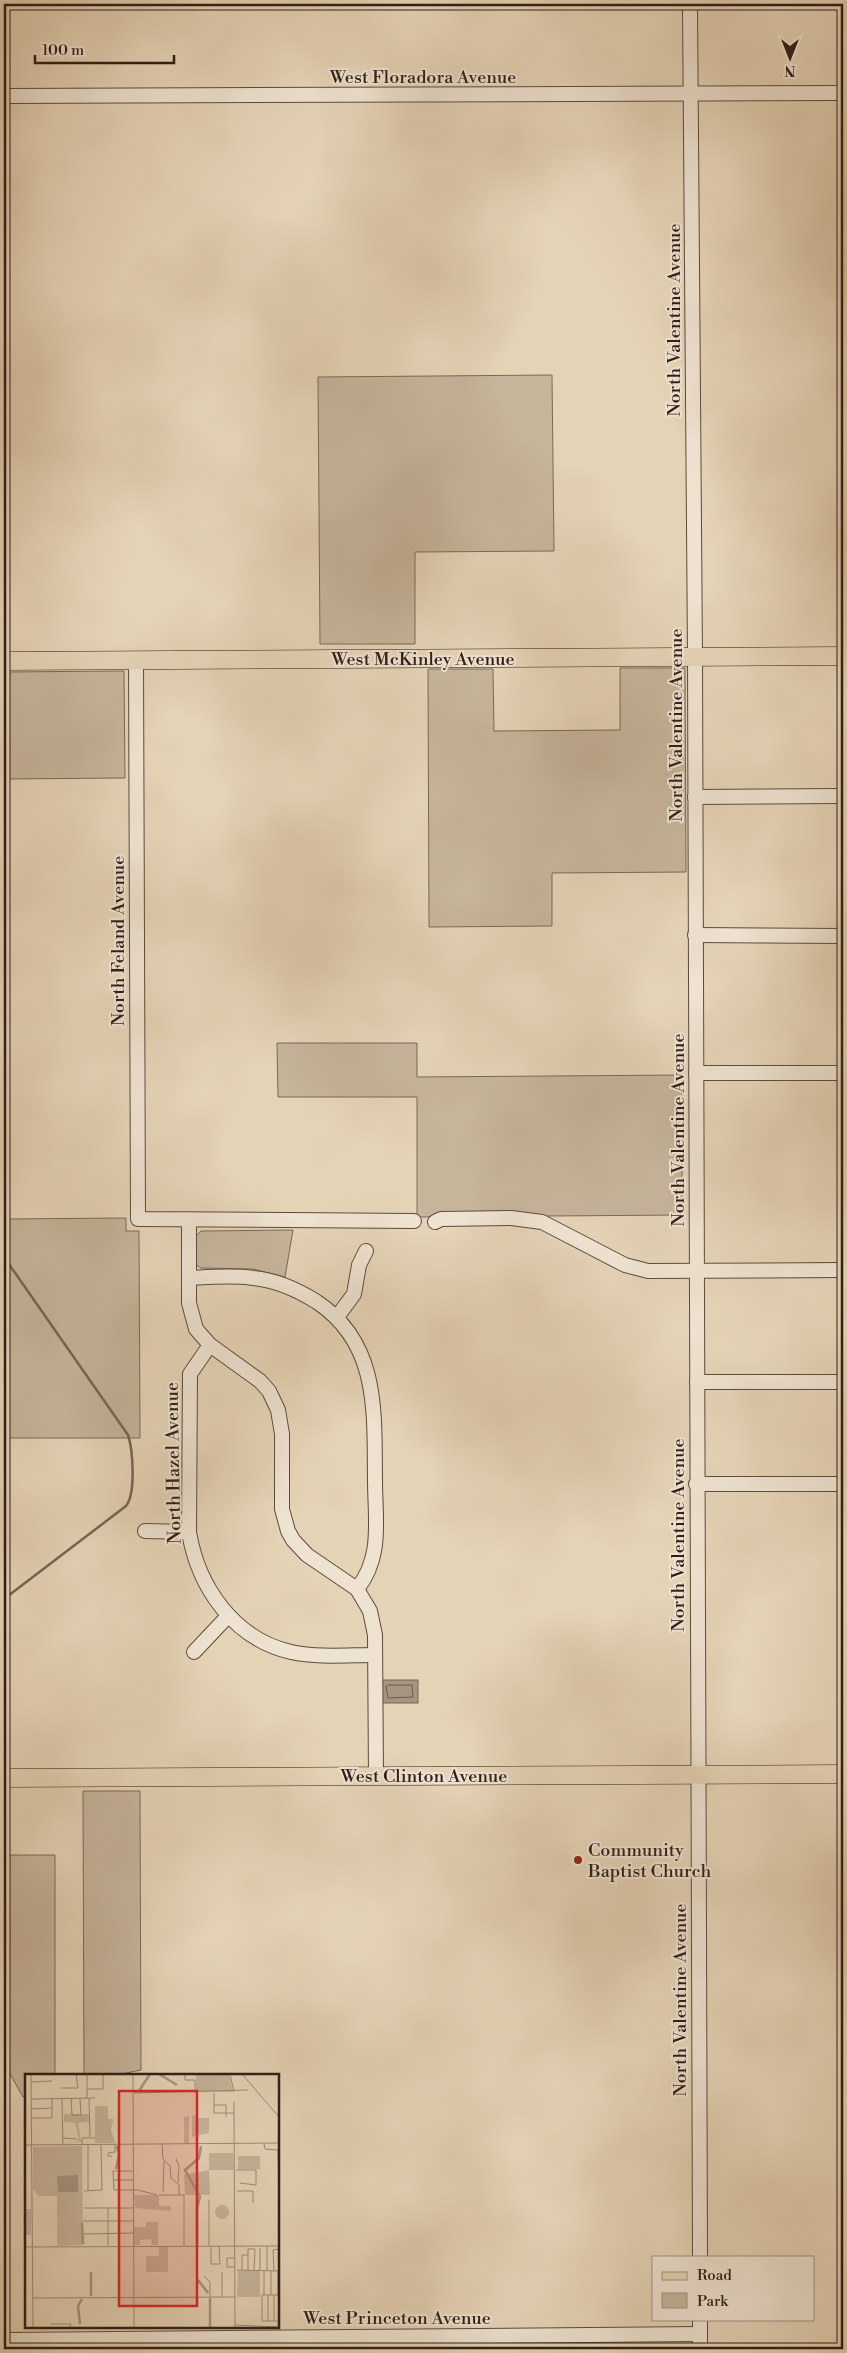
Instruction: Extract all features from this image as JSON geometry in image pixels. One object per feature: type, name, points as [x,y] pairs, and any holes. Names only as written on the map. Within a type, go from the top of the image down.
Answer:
[{"type":"main road","name":"West McKinley Avenue","points":[[4,661],[843,656]]},
{"type":"main road","name":"West Clinton Avenue","points":[[4,1778],[843,1774]]},
{"type":"street","name":"North Valentine Avenue","points":[[690,4],[695,656],[696,1484],[700,2256]]},
{"type":"street","name":"West Floradora Avenue","points":[[4,96],[843,93]]},
{"type":"street","name":"North Feland Avenue","points":[[136,661],[139,1220],[189,1221]]},
{"type":"street","points":[[695,797],[843,796]]},
{"type":"street","points":[[695,935],[843,936]]},
{"type":"street","points":[[696,1073],[843,1073]]},
{"type":"street","points":[[434,1222],[441,1219],[503,1218],[542,1222],[625,1265],[648,1271],[843,1270]]},
{"type":"street","points":[[376,1777],[374,1623],[368,1606],[357,1589],[307,1555],[293,1540],[284,1521],[282,1509],[282,1434],[274,1400],[260,1381],[210,1346],[196,1329],[191,1316],[189,1221],[414,1221]]},
{"type":"street","points":[[337,1317],[354,1294],[359,1265],[366,1250]]},
{"type":"street","points":[[189,1278],[246,1277],[269,1280],[308,1296],[337,1317],[353,1338],[365,1362],[374,1410],[375,1547],[369,1572],[357,1589]]},
{"type":"street","name":"North Hazel Avenue","points":[[210,1346],[190,1374],[189,1532],[198,1570],[207,1589],[228,1616],[261,1640],[290,1652],[323,1656],[375,1655]]},
{"type":"street","points":[[697,1382],[843,1382]]},
{"type":"street","points":[[696,1484],[843,1484]]},
{"type":"street","points":[[145,1531],[189,1532]]},
{"type":"street","points":[[194,1652],[228,1616]]},
{"type":"street","points":[[700,2320],[700,2349]]},
{"type":"street","name":"West Princeton Avenue","points":[[4,2340],[22,2344],[700,2334]]},
{"type":"green space","points":[[552,375],[554,551],[415,552],[415,644],[320,644],[318,377]]},
{"type":"green space","points":[[620,668],[685,668],[686,872],[552,873],[552,926],[429,927],[428,669],[493,669],[494,731],[620,730]]},
{"type":"green space","points":[[124,671],[125,778],[4,779],[4,672]]},
{"type":"green space","points":[[277,1043],[417,1043],[417,1077],[682,1075],[682,1215],[417,1217],[417,1097],[278,1097]]},
{"type":"green space","points":[[126,1218],[126,1231],[139,1231],[140,1438],[4,1438],[4,1219]]},
{"type":"green space","points":[[293,1230],[285,1277],[253,1269],[201,1268],[196,1265],[195,1237],[201,1231]]},
{"type":"green space","points":[[83,1791],[140,1791],[141,2070],[121,2074],[84,2074]]},
{"type":"green space","points":[[4,1855],[55,1855],[55,2074],[25,2074],[25,2096],[23,2097],[4,2063]]},
{"type":"green space","points":[[635,2343],[631,2349],[482,2349],[482,2344]]},
{"type":"water","points":[[381,1680],[418,1680],[418,1703],[381,1703]]},
{"type":"waterway","points":[[4,1257],[128,1435],[133,1472],[131,1492],[126,1506],[4,1599]]},
{"type":"place","name":"Community Baptist Church","points":[[578,1860]]}]
